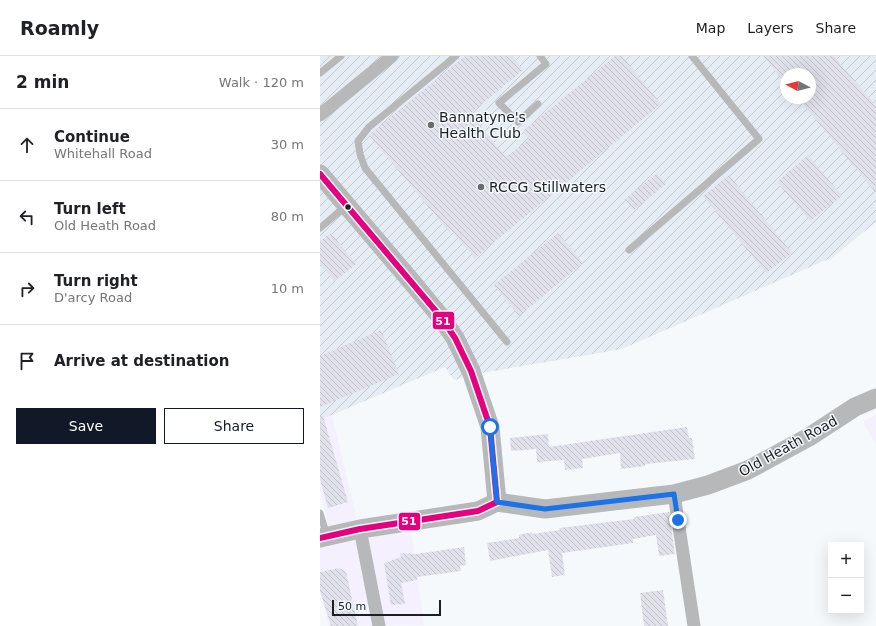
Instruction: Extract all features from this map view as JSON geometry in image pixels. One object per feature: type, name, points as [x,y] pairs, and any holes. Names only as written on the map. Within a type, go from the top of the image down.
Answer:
[{"type":"street","points":[[320,116],[392,56]]},
{"type":"street","points":[[320,174],[440,316],[458,345],[471,371],[490,427],[497,502],[478,511],[360,529],[323,537]]},
{"type":"street","name":"Old Heath Road","points":[[497,502],[545,509],[674,494],[708,485],[748,470],[809,437],[855,407],[876,398]]},
{"type":"street","points":[[674,494],[694,626]]},
{"type":"street","points":[[360,529],[379,626]]},
{"type":"lane","points":[[320,73],[341,56]]},
{"type":"lane","points":[[456,56],[369,127],[358,141],[360,154],[366,168],[388,197],[507,342]]},
{"type":"lane","points":[[538,104],[518,122],[499,103],[546,64],[540,56]]},
{"type":"lane","points":[[629,250],[759,139],[692,56]]},
{"type":"lane","points":[[320,228],[346,206]]},
{"type":"lane","points":[[320,513],[323,537]]},
{"type":"shaded area","points":[[320,56],[876,56],[876,222],[833,257],[622,349],[482,373],[454,380],[445,367],[320,420]]},
{"type":"shaded area","points":[[876,415],[876,445],[863,422]]},
{"type":"shaded area","points":[[332,416],[361,536],[411,530],[424,625],[329,626],[320,590],[320,523],[328,521],[320,493],[320,419]]},
{"type":"building","points":[[465,56],[512,56],[523,70],[470,114],[506,157],[529,139],[523,131],[615,56],[622,56],[661,104],[475,258],[451,230],[449,232],[369,135]]},
{"type":"building","points":[[763,56],[834,56],[876,106],[876,193],[803,104],[816,104],[816,68],[780,68],[780,77]]},
{"type":"building","points":[[808,155],[842,196],[810,221],[777,182]]},
{"type":"building","points":[[657,173],[666,184],[634,210],[625,199]]},
{"type":"building","points":[[729,175],[792,253],[766,273],[703,196]]},
{"type":"building","points":[[331,233],[356,264],[335,281],[320,263],[320,241]]},
{"type":"building","points":[[558,233],[583,263],[519,316],[494,285]]},
{"type":"building","points":[[381,330],[399,374],[320,407],[320,356]]},
{"type":"building","points":[[320,416],[323,416],[348,502],[328,508],[320,479]]},
{"type":"building","points":[[687,427],[689,438],[692,438],[695,459],[645,464],[645,466],[621,469],[620,453],[582,459],[583,468],[565,470],[564,460],[537,462],[536,449],[511,451],[510,438],[548,434],[549,447]]},
{"type":"building","points":[[669,512],[675,554],[659,556],[656,535],[633,539],[633,543],[562,553],[565,575],[552,577],[548,550],[490,561],[487,543],[519,538],[519,535],[532,532],[532,534],[560,530],[559,528],[634,519],[634,517]]},
{"type":"building","points":[[464,547],[466,565],[460,566],[461,571],[417,577],[417,580],[401,583],[405,604],[391,605],[384,563],[401,557],[400,553],[416,554]]},
{"type":"building","points":[[339,568],[346,572],[358,626],[331,626],[320,591],[320,572]]},
{"type":"building","points":[[663,590],[668,626],[644,626],[640,593]]},
{"type":"transit line","name":"51","points":[[320,174],[440,316],[455,338],[471,371],[490,427],[497,502]]},
{"type":"transit line","name":"51","points":[[320,538],[360,529],[478,511],[497,502]]},
{"type":"place","name":"Bannatyne's Health Club","points":[[431,125]]},
{"type":"place","name":"RCCG Stillwaters","points":[[481,187]]},
{"type":"route","points":[[490,427],[494,454],[497,502],[545,509],[674,494],[678,520]]}]
